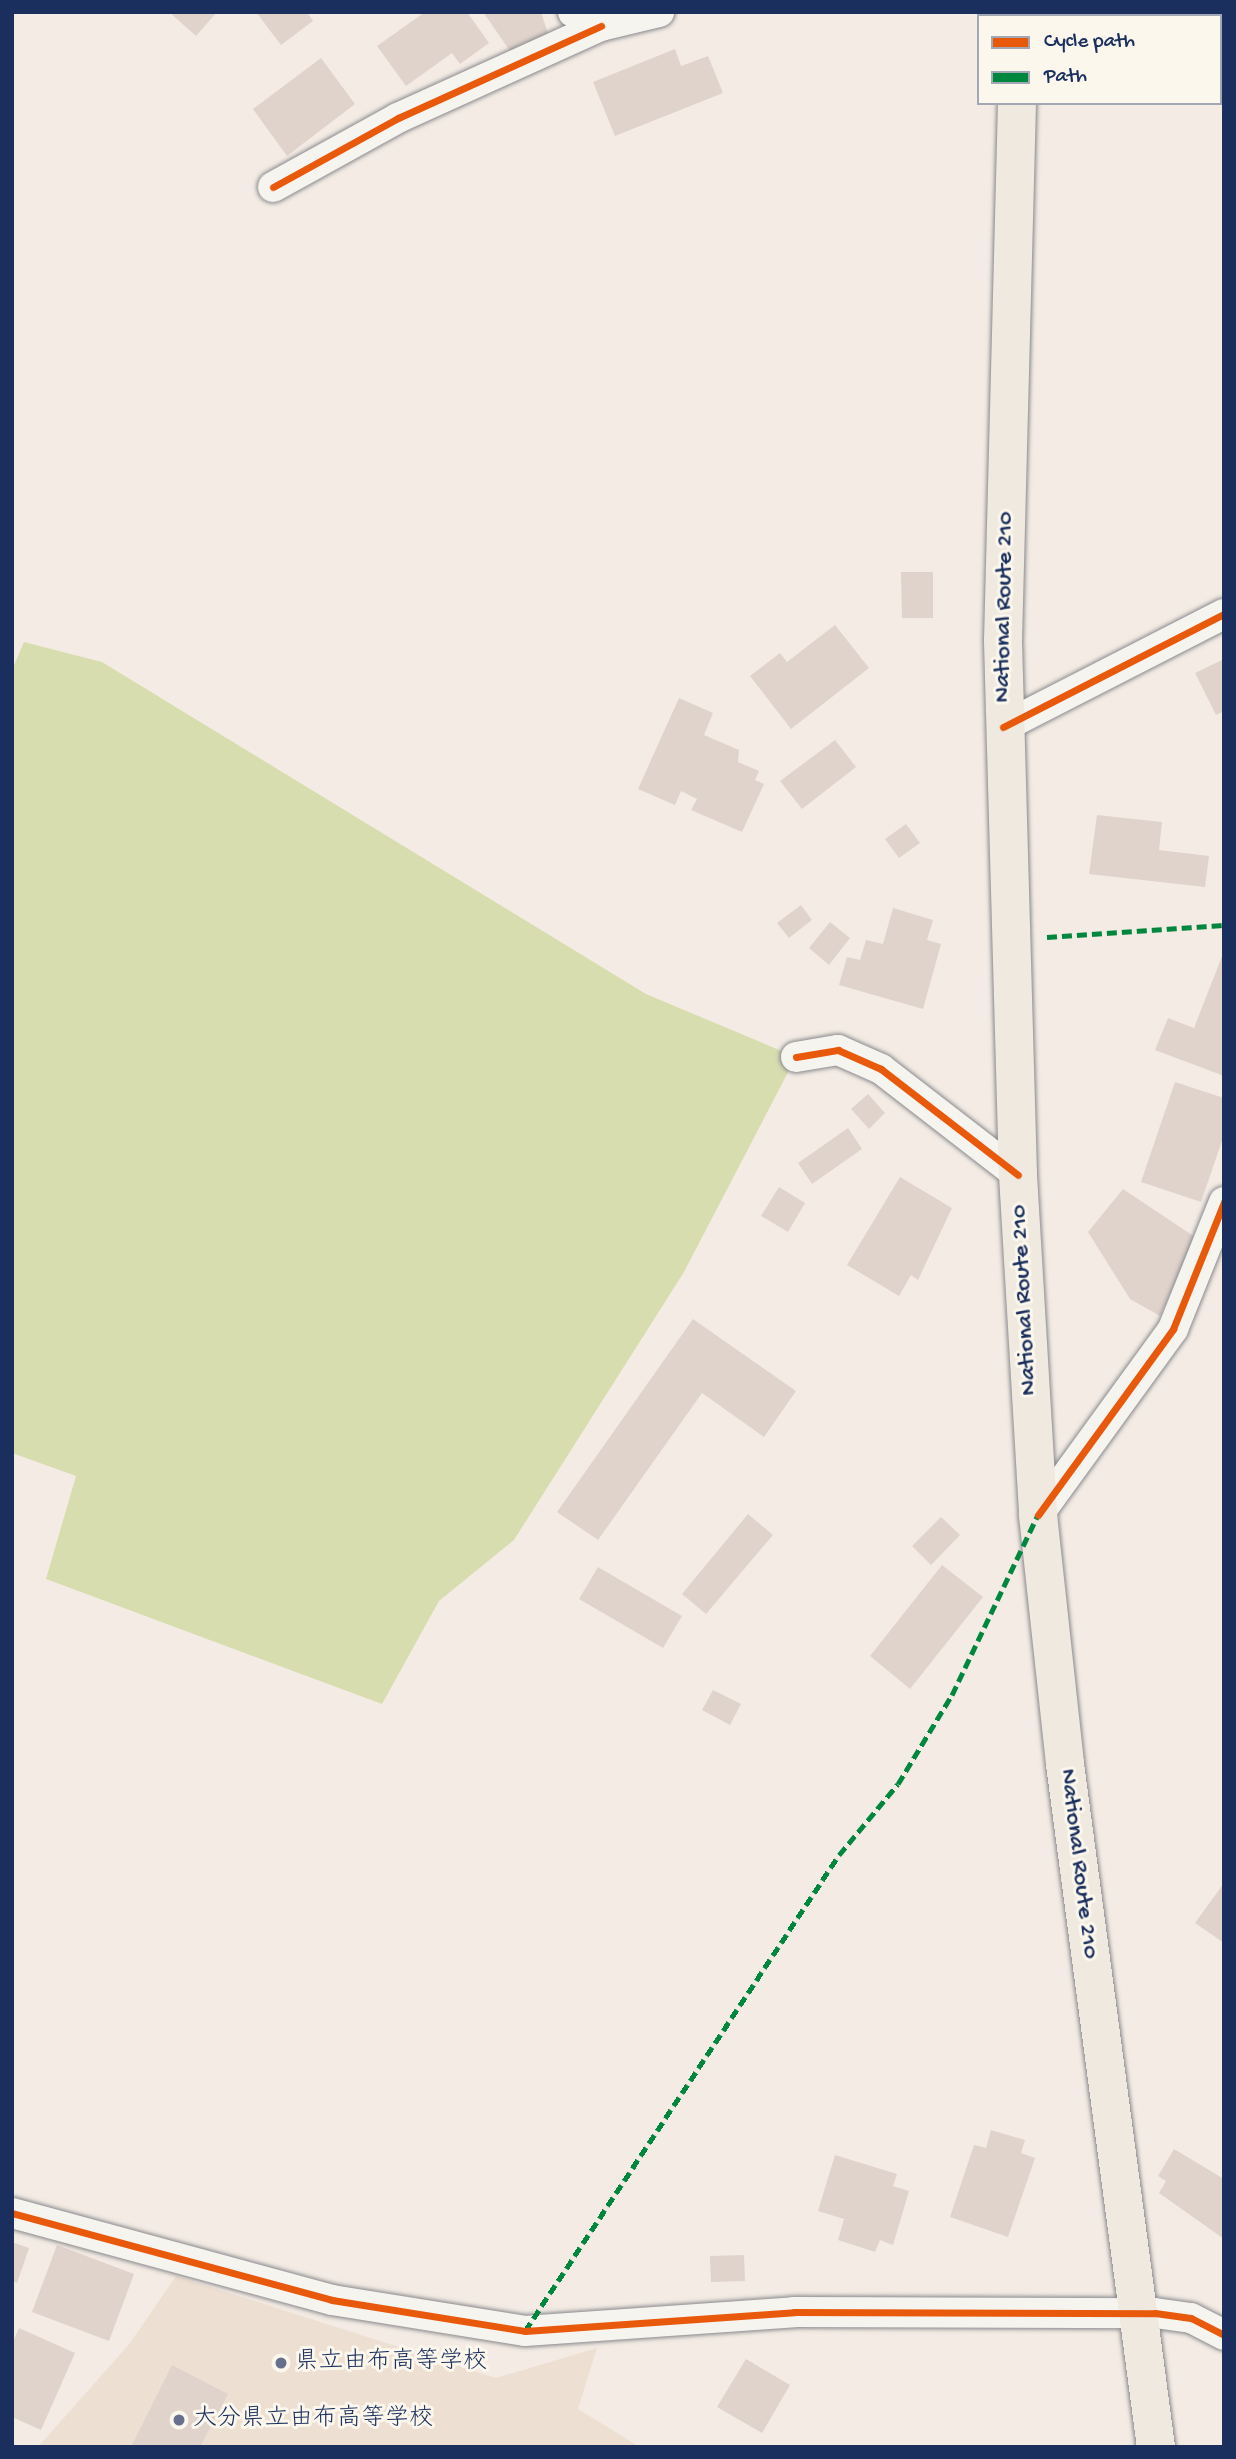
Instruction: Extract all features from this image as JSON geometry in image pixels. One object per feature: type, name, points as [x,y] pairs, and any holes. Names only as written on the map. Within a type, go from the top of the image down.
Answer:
[{"type":"highway","name":"National Route 210","points":[[1017,105],[1003,727],[1018,1175],[1038,1515],[1155,2439]]},
{"type":"street","points":[[573,12],[601,26]]},
{"type":"street","points":[[273,187],[398,118],[601,26],[659,12]]},
{"type":"street","points":[[1003,727],[1224,614]]},
{"type":"street","points":[[796,1057],[838,1050],[881,1069],[1018,1175]]},
{"type":"street","points":[[1038,1515],[1172,1329],[1224,1202]]},
{"type":"street","points":[[12,2213],[332,2301],[525,2331],[794,2312],[1180,2315],[1224,2334]]},
{"type":"shaded area","name":"県立由布高等学校","points":[[176,2276],[496,2378],[597,2348],[578,2409],[640,2447],[38,2447],[130,2343]]},
{"type":"green space","points":[[24,642],[102,662],[646,994],[796,1057],[684,1272],[514,1540],[439,1601],[382,1704],[46,1579],[76,1476],[12,1453],[12,670]]},
{"type":"building","points":[[169,12],[217,12],[196,36]]},
{"type":"building","points":[[256,12],[307,12],[313,21],[281,45]]},
{"type":"building","points":[[425,12],[467,12],[489,43],[460,64],[452,53],[406,86],[377,46]]},
{"type":"building","points":[[483,12],[541,12],[551,43],[510,51]]},
{"type":"building","points":[[675,49],[681,66],[708,56],[723,93],[615,136],[593,82]]},
{"type":"building","points":[[321,58],[355,104],[287,156],[253,109]]},
{"type":"building","points":[[901,572],[933,572],[933,618],[902,618]]},
{"type":"building","points":[[835,625],[869,668],[791,729],[750,676],[780,653],[787,662]]},
{"type":"building","points":[[1224,659],[1224,711],[1216,715],[1195,673]]},
{"type":"building","points":[[679,698],[713,713],[704,735],[739,750],[738,762],[759,771],[755,780],[764,784],[742,832],[691,810],[697,799],[681,791],[675,805],[638,789]]},
{"type":"building","points":[[835,740],[856,767],[802,809],[780,781]]},
{"type":"building","points":[[1097,815],[1162,822],[1159,850],[1209,856],[1205,887],[1089,874]]},
{"type":"building","points":[[906,824],[920,843],[899,858],[885,839]]},
{"type":"building","points":[[801,905],[812,920],[789,938],[777,923]]},
{"type":"building","points":[[893,908],[933,920],[927,940],[941,944],[923,1009],[839,985],[847,957],[860,960],[866,940],[883,944]]},
{"type":"building","points":[[830,922],[850,938],[829,965],[809,948]]},
{"type":"building","points":[[1224,951],[1224,1076],[1155,1050],[1168,1018],[1194,1028]]},
{"type":"building","points":[[1175,1082],[1224,1098],[1224,1135],[1201,1202],[1141,1182]]},
{"type":"building","points":[[868,1094],[885,1113],[869,1129],[851,1109]]},
{"type":"building","points":[[848,1128],[862,1149],[812,1184],[798,1163]]},
{"type":"building","points":[[900,1177],[952,1208],[918,1280],[911,1275],[899,1296],[847,1265]]},
{"type":"building","points":[[779,1187],[805,1203],[788,1232],[761,1216]]},
{"type":"building","points":[[1123,1189],[1195,1237],[1160,1316],[1130,1299],[1088,1232]]},
{"type":"building","points":[[693,1319],[796,1391],[764,1437],[702,1393],[598,1540],[557,1512]]},
{"type":"building","points":[[748,1514],[773,1535],[706,1614],[682,1594]]},
{"type":"building","points":[[941,1517],[960,1535],[931,1565],[912,1546]]},
{"type":"building","points":[[942,1565],[983,1597],[910,1689],[870,1656]]},
{"type":"building","points":[[598,1567],[682,1616],[663,1648],[579,1599]]},
{"type":"building","points":[[713,1690],[741,1704],[730,1725],[702,1710]]},
{"type":"building","points":[[1224,1883],[1224,1943],[1195,1923]]},
{"type":"building","points":[[991,2130],[1025,2140],[1021,2153],[1035,2158],[1008,2237],[950,2217],[974,2145],[986,2148]]},
{"type":"building","points":[[1174,2149],[1224,2179],[1224,2239],[1159,2193],[1166,2181],[1158,2176]]},
{"type":"building","points":[[835,2155],[897,2174],[893,2186],[909,2191],[893,2245],[880,2240],[875,2252],[838,2240],[844,2219],[818,2211]]},
{"type":"building","points":[[12,2242],[29,2248],[17,2283],[12,2281]]},
{"type":"building","points":[[57,2245],[134,2274],[109,2341],[32,2312]]},
{"type":"building","points":[[744,2255],[745,2281],[711,2282],[710,2256]]},
{"type":"building","points":[[19,2328],[75,2353],[41,2430],[12,2417],[12,2344]]},
{"type":"building","points":[[746,2359],[790,2385],[762,2433],[717,2407]]},
{"type":"building","name":"大分県立由布高等学校","points":[[172,2365],[228,2394],[200,2447],[131,2447]]},
{"type":"marked path","points":[[1047,937],[1224,925]]},
{"type":"marked path","points":[[525,2331],[839,1855],[898,1784],[952,1695],[1038,1515]]},
{"type":"cycle path","points":[[273,187],[398,118],[601,26]]},
{"type":"cycle path","points":[[1003,727],[1224,614]]},
{"type":"cycle path","points":[[796,1057],[838,1050],[881,1069],[1018,1175]]},
{"type":"cycle path","points":[[1038,1515],[1173,1329],[1224,1202]]},
{"type":"cycle path","points":[[12,2213],[332,2300],[525,2331],[794,2312],[1155,2313],[1191,2318],[1224,2335]]},
{"type":"place","name":"県立由布高等学校","points":[[281,2363]]},
{"type":"place","name":"大分県立由布高等学校","points":[[179,2420]]}]
